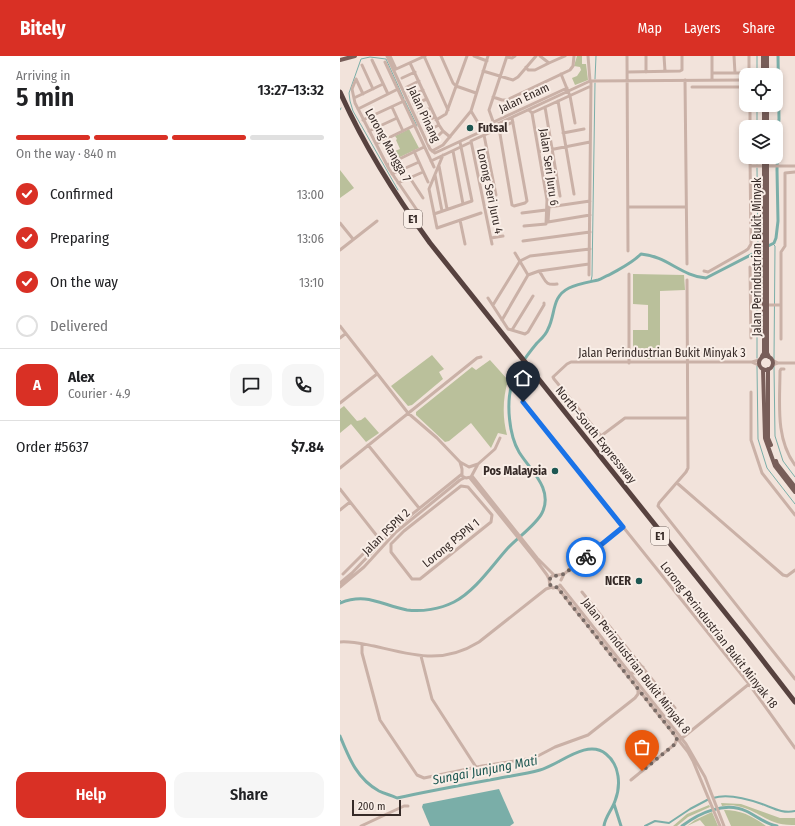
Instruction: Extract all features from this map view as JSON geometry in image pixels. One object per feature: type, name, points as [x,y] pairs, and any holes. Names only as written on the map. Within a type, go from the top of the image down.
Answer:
[{"type":"highway","name":"North–South Expressway","points":[[340,92],[368,148],[402,203],[436,251],[520,359]]},
{"type":"highway","name":"North–South Expressway","points":[[340,98],[369,154],[403,210],[436,255],[747,640],[795,702]]},
{"type":"highway","name":"North–South Expressway","points":[[525,364],[795,707]]},
{"type":"main road","points":[[340,60],[355,56]]},
{"type":"main road","points":[[763,68],[764,56]]},
{"type":"main road","points":[[767,56],[767,68]]},
{"type":"main road","name":"Jalan Perindustrian Bukit Minyak","points":[[759,361],[764,353],[766,305],[767,252],[764,166]]},
{"type":"main road","name":"Jalan Perindustrian Bukit Minyak","points":[[766,305],[767,353],[774,362]]},
{"type":"main road","points":[[759,361],[774,362]]},
{"type":"main road","points":[[759,361],[765,369],[768,438],[777,464],[795,486]]},
{"type":"main road","points":[[765,369],[774,362]]},
{"type":"main road","points":[[765,369],[766,438],[775,466],[795,492]]},
{"type":"street","name":"Jalan Pinang","points":[[387,56],[395,70],[415,125],[434,167]]},
{"type":"street","points":[[390,56],[395,70],[424,56],[448,110]]},
{"type":"street","points":[[441,56],[453,83],[456,86],[476,93]]},
{"type":"street","points":[[422,122],[444,116],[452,100],[467,56]]},
{"type":"street","points":[[474,56],[487,61]]},
{"type":"street","points":[[432,152],[444,146],[471,111],[488,56]]},
{"type":"street","points":[[494,124],[489,110],[493,97],[507,56],[512,58],[515,56]]},
{"type":"street","points":[[483,71],[513,80],[518,77],[536,56]]},
{"type":"street","points":[[540,56],[549,63]]},
{"type":"street","points":[[526,67],[528,70],[533,70],[565,56]]},
{"type":"street","points":[[493,97],[507,100],[570,70],[573,67],[574,56]]},
{"type":"street","points":[[588,56],[591,81],[589,275]]},
{"type":"street","points":[[627,56],[628,251]]},
{"type":"street","points":[[646,56],[646,72]]},
{"type":"street","points":[[664,56],[665,71]]},
{"type":"street","points":[[628,72],[682,71],[682,56]]},
{"type":"street","points":[[712,56],[712,80]]},
{"type":"street","points":[[734,56],[735,73]]},
{"type":"street","points":[[712,73],[748,72],[749,56]]},
{"type":"street","points":[[372,60],[388,94]]},
{"type":"street","name":"Jalan Pinang","points":[[385,62],[398,90],[405,100],[432,152],[436,153],[494,124],[513,120],[568,90],[591,81]]},
{"type":"street","points":[[410,63],[439,125],[450,137]]},
{"type":"street","points":[[362,65],[373,89]]},
{"type":"street","points":[[402,78],[415,72]]},
{"type":"street","points":[[561,74],[568,90]]},
{"type":"street","name":"Lorong Mangga 7","points":[[363,94],[356,79],[352,89],[363,120],[392,174],[421,216]]},
{"type":"street","points":[[686,80],[687,264]]},
{"type":"street","points":[[724,80],[724,87]]},
{"type":"street","points":[[591,81],[739,80]]},
{"type":"street","points":[[406,87],[419,81]]},
{"type":"street","points":[[354,98],[383,84]]},
{"type":"street","points":[[529,110],[532,113],[591,86]]},
{"type":"street","points":[[692,87],[739,87]]},
{"type":"street","points":[[358,109],[398,90]]},
{"type":"street","points":[[410,96],[423,90]]},
{"type":"street","name":"Jalan Enam","points":[[471,111],[481,127],[494,124],[568,90],[575,123]]},
{"type":"street","points":[[443,98],[452,100]]},
{"type":"street","points":[[414,104],[427,99]]},
{"type":"street","points":[[363,120],[405,100]]},
{"type":"street","points":[[558,101],[574,194]]},
{"type":"street","points":[[392,106],[403,131]]},
{"type":"street","points":[[544,107],[560,196]]},
{"type":"street","points":[[419,113],[431,108]]},
{"type":"street","name":"Jalan Seri Juru 6","points":[[532,113],[547,200],[547,223]]},
{"type":"street","points":[[369,131],[397,118]]},
{"type":"street","points":[[481,213],[437,228],[429,191],[439,166],[440,159],[443,155],[513,120],[527,201],[514,206],[512,205],[499,128]]},
{"type":"street","points":[[376,144],[415,125]]},
{"type":"street","points":[[427,131],[439,125]]},
{"type":"street","points":[[563,133],[584,129]]},
{"type":"street","points":[[431,140],[436,138],[443,131]]},
{"type":"street","points":[[484,135],[496,195]]},
{"type":"street","points":[[387,138],[398,159]]},
{"type":"street","points":[[434,214],[472,201],[460,142]]},
{"type":"street","name":"Lorong Seri Juru 4","points":[[470,142],[492,244]]},
{"type":"street","points":[[539,152],[590,142]]},
{"type":"street","points":[[386,164],[424,146]]},
{"type":"street","points":[[414,151],[428,182]]},
{"type":"street","points":[[453,151],[463,204]]},
{"type":"street","points":[[431,161],[440,159]]},
{"type":"street","points":[[392,174],[419,162]]},
{"type":"street","points":[[439,166],[447,209]]},
{"type":"street","points":[[750,166],[795,166]]},
{"type":"street","name":"Jalan Perindustrian Bukit Minyak","points":[[704,271],[708,272],[745,252],[751,244],[750,166]]},
{"type":"street","points":[[398,183],[423,172]]},
{"type":"street","points":[[781,339],[781,252],[785,247],[786,173],[795,172]]},
{"type":"street","points":[[435,174],[442,211]]},
{"type":"street","points":[[410,178],[423,198]]},
{"type":"street","points":[[522,213],[590,201]]},
{"type":"street","points":[[628,207],[686,207]]},
{"type":"street","points":[[524,226],[590,215]]},
{"type":"street","points":[[460,220],[465,244]]},
{"type":"street","points":[[340,250],[377,221]]},
{"type":"street","points":[[340,223],[353,239]]},
{"type":"street","points":[[523,241],[590,232]]},
{"type":"street","points":[[491,238],[503,236]]},
{"type":"street","points":[[493,305],[520,261],[530,256],[590,249]]},
{"type":"street","points":[[516,253],[528,275]]},
{"type":"street","points":[[502,320],[528,275],[539,271],[590,264]]},
{"type":"street","name":"Jalan Perindustrian Bukit Minyak","points":[[750,267],[751,338]]},
{"type":"street","points":[[539,271],[547,284],[557,284]]},
{"type":"street","points":[[629,363],[630,274]]},
{"type":"street","points":[[687,280],[688,469],[658,503],[659,508],[795,679]]},
{"type":"street","points":[[512,330],[533,296]]},
{"type":"street","points":[[488,298],[508,329],[527,333],[544,303]]},
{"type":"street","points":[[750,305],[781,305]]},
{"type":"street","points":[[340,326],[408,413],[437,438],[460,462],[473,470]]},
{"type":"street","points":[[340,338],[345,334]]},
{"type":"street","points":[[340,468],[477,358],[482,357]]},
{"type":"street","name":"Jalan Perindustrian Bukit Minyak 3","points":[[687,418],[625,418],[601,436],[575,401],[553,377],[570,362],[629,363],[759,361]]},
{"type":"street","points":[[774,362],[795,363]]},
{"type":"street","points":[[784,369],[780,370],[781,430],[786,451],[795,465]]},
{"type":"street","points":[[340,403],[377,374]]},
{"type":"street","points":[[751,392],[751,440],[762,473],[793,510],[795,515]]},
{"type":"street","name":"Lorong Perindustrian Bukit Minyak 18","points":[[523,402],[749,684],[795,748]]},
{"type":"street","points":[[471,477],[473,470],[478,464],[495,450],[500,438]]},
{"type":"street","points":[[368,445],[424,515]]},
{"type":"street","points":[[460,462],[464,478],[471,477]]},
{"type":"street","points":[[462,469],[478,464]]},
{"type":"street","name":"Jalan PSPN 2","points":[[340,587],[364,567],[396,532],[462,474]]},
{"type":"street","points":[[471,477],[485,497],[515,531]]},
{"type":"street","points":[[471,477],[515,531],[548,575],[552,587]]},
{"type":"street","name":"Jalan PSPN 2","points":[[340,583],[395,528],[464,478]]},
{"type":"street","points":[[677,483],[783,575],[786,576],[795,570]]},
{"type":"street","name":"Lorong PSPN 1","points":[[461,486],[468,487],[480,501],[492,515],[491,523],[418,580],[411,578],[391,551],[391,545],[404,531],[461,486]]},
{"type":"street","points":[[340,489],[378,536],[359,559],[343,574]]},
{"type":"street","points":[[480,501],[485,497]]},
{"type":"street","points":[[340,510],[350,502]]},
{"type":"street","points":[[340,642],[370,645],[421,656],[439,656],[470,648],[480,642],[546,589],[559,586],[564,574],[623,527]]},
{"type":"street","points":[[521,539],[537,558],[561,580]]},
{"type":"street","points":[[359,559],[362,562]]},
{"type":"street","points":[[546,589],[549,581],[555,576],[564,574]]},
{"type":"street","name":"Jalan Perindustrian Bukit Minyak 8","points":[[559,586],[636,680],[680,739]]},
{"type":"street","name":"Jalan Perindustrian Bukit Minyak 8","points":[[559,586],[638,689],[684,744],[704,777],[724,826]]},
{"type":"street","points":[[582,592],[676,708]]},
{"type":"street","points":[[356,643],[362,651]]},
{"type":"street","points":[[362,644],[362,651],[380,720],[417,775],[422,778],[470,768],[534,758],[555,747],[588,735],[635,698],[638,694],[638,689]]},
{"type":"street","points":[[362,651],[370,645]]},
{"type":"street","points":[[415,655],[422,664]]},
{"type":"street","points":[[421,656],[432,698],[476,767]]},
{"type":"street","points":[[422,664],[427,656]]},
{"type":"street","points":[[630,673],[636,673],[643,668]]},
{"type":"street","points":[[636,673],[636,680]]},
{"type":"street","points":[[743,689],[745,679]]},
{"type":"street","points":[[631,780],[749,684]]},
{"type":"street","points":[[743,689],[753,690]]},
{"type":"street","points":[[635,698],[646,698]]},
{"type":"street","points":[[676,732],[682,734],[689,733]]},
{"type":"street","points":[[675,744],[684,744],[689,733]]},
{"type":"street","name":"Jalan Perindustrian Bukit Minyak 8","points":[[684,744],[693,761],[720,826]]},
{"type":"street","points":[[470,768],[473,761]]},
{"type":"street","points":[[473,761],[482,766]]},
{"type":"street","points":[[361,826],[404,806],[408,806]]},
{"type":"green space","points":[[577,56],[582,56],[582,64],[586,64],[588,80],[575,85],[572,78],[577,76],[581,70],[580,67],[574,66]]},
{"type":"green space","points":[[409,129],[419,148],[398,157],[395,151],[400,149],[395,136]]},
{"type":"green space","points":[[340,170],[354,188],[340,198]]},
{"type":"green space","points":[[633,274],[684,275],[685,290],[660,291],[660,359],[638,359],[633,355],[633,330],[648,330],[648,305],[633,304]]},
{"type":"green space","points":[[432,355],[444,369],[439,372],[443,379],[412,405],[408,406],[391,386]]},
{"type":"green space","points":[[490,360],[508,380],[504,407],[504,421],[507,435],[498,433],[491,448],[471,423],[449,441],[445,442],[416,415],[416,412],[472,367],[476,370]]},
{"type":"green space","points":[[344,406],[357,421],[365,417],[379,433],[366,442],[351,424],[340,433],[340,409]]},
{"type":"green space","points":[[721,803],[741,804],[780,818],[795,818],[795,825],[778,823],[739,806],[722,806]]},
{"type":"green space","points":[[709,805],[710,807],[688,817],[677,826],[673,826],[687,814]]},
{"type":"green space","points":[[724,810],[746,814],[766,826],[731,826]]},
{"type":"green space","points":[[712,812],[718,826],[705,826],[700,820],[687,826],[695,820]]},
{"type":"water","points":[[499,789],[514,823],[510,826],[430,826],[422,807],[423,804]]},
{"type":"waterway","points":[[595,79],[596,56]]},
{"type":"waterway","points":[[757,56],[757,68]]},
{"type":"waterway","name":"Sungai Junjung Mati","points":[[340,603],[350,600],[366,599],[374,600],[398,608],[419,611],[454,602],[469,592],[507,549],[539,518],[545,504],[543,488],[516,445],[511,428],[509,400],[516,373],[529,352],[546,333],[559,296],[563,292],[569,288],[598,280],[609,275],[630,263],[641,254],[659,258],[689,274],[706,278],[774,243],[778,221],[778,56]]},
{"type":"waterway","points":[[398,190],[353,111],[350,101],[349,93],[361,59],[370,57],[386,59],[404,99]]},
{"type":"waterway","points":[[591,281],[595,83]]},
{"type":"waterway","points":[[405,101],[417,126]]},
{"type":"waterway","points":[[757,112],[757,120]]},
{"type":"waterway","points":[[757,168],[758,251]]},
{"type":"waterway","points":[[773,244],[775,246],[774,360]]},
{"type":"waterway","points":[[754,252],[757,256],[757,358]]},
{"type":"waterway","points":[[757,366],[758,439],[767,468],[795,504]]},
{"type":"waterway","points":[[774,366],[775,436],[783,461],[795,477]]},
{"type":"waterway","name":"Sungai Junjung Mati","points":[[340,736],[350,760],[359,774],[371,786],[397,798],[540,770],[573,754],[590,749],[598,750],[606,754],[611,759],[617,770],[618,776],[617,795],[604,826]]},
{"type":"waterway","points":[[713,798],[725,796],[738,797],[782,811],[795,811]]},
{"type":"waterway","points":[[645,826],[655,821],[669,823],[690,809],[709,799]]},
{"type":"waterway","points":[[614,804],[621,826]]},
{"type":"waterway","points":[[682,826],[704,813],[730,807],[746,811],[765,822],[777,826]]},
{"type":"way so far","points":[[586,557],[564,574],[551,577],[549,579],[549,584],[554,588],[557,587],[677,738],[675,744],[642,771]]},
{"type":"place","name":"Futsal","points":[[470,128]]},
{"type":"place","name":"Pos Malaysia","points":[[555,471]]},
{"type":"place","name":"NCER","points":[[639,581]]},
{"type":"route","points":[[523,402],[623,527],[586,557]]}]
